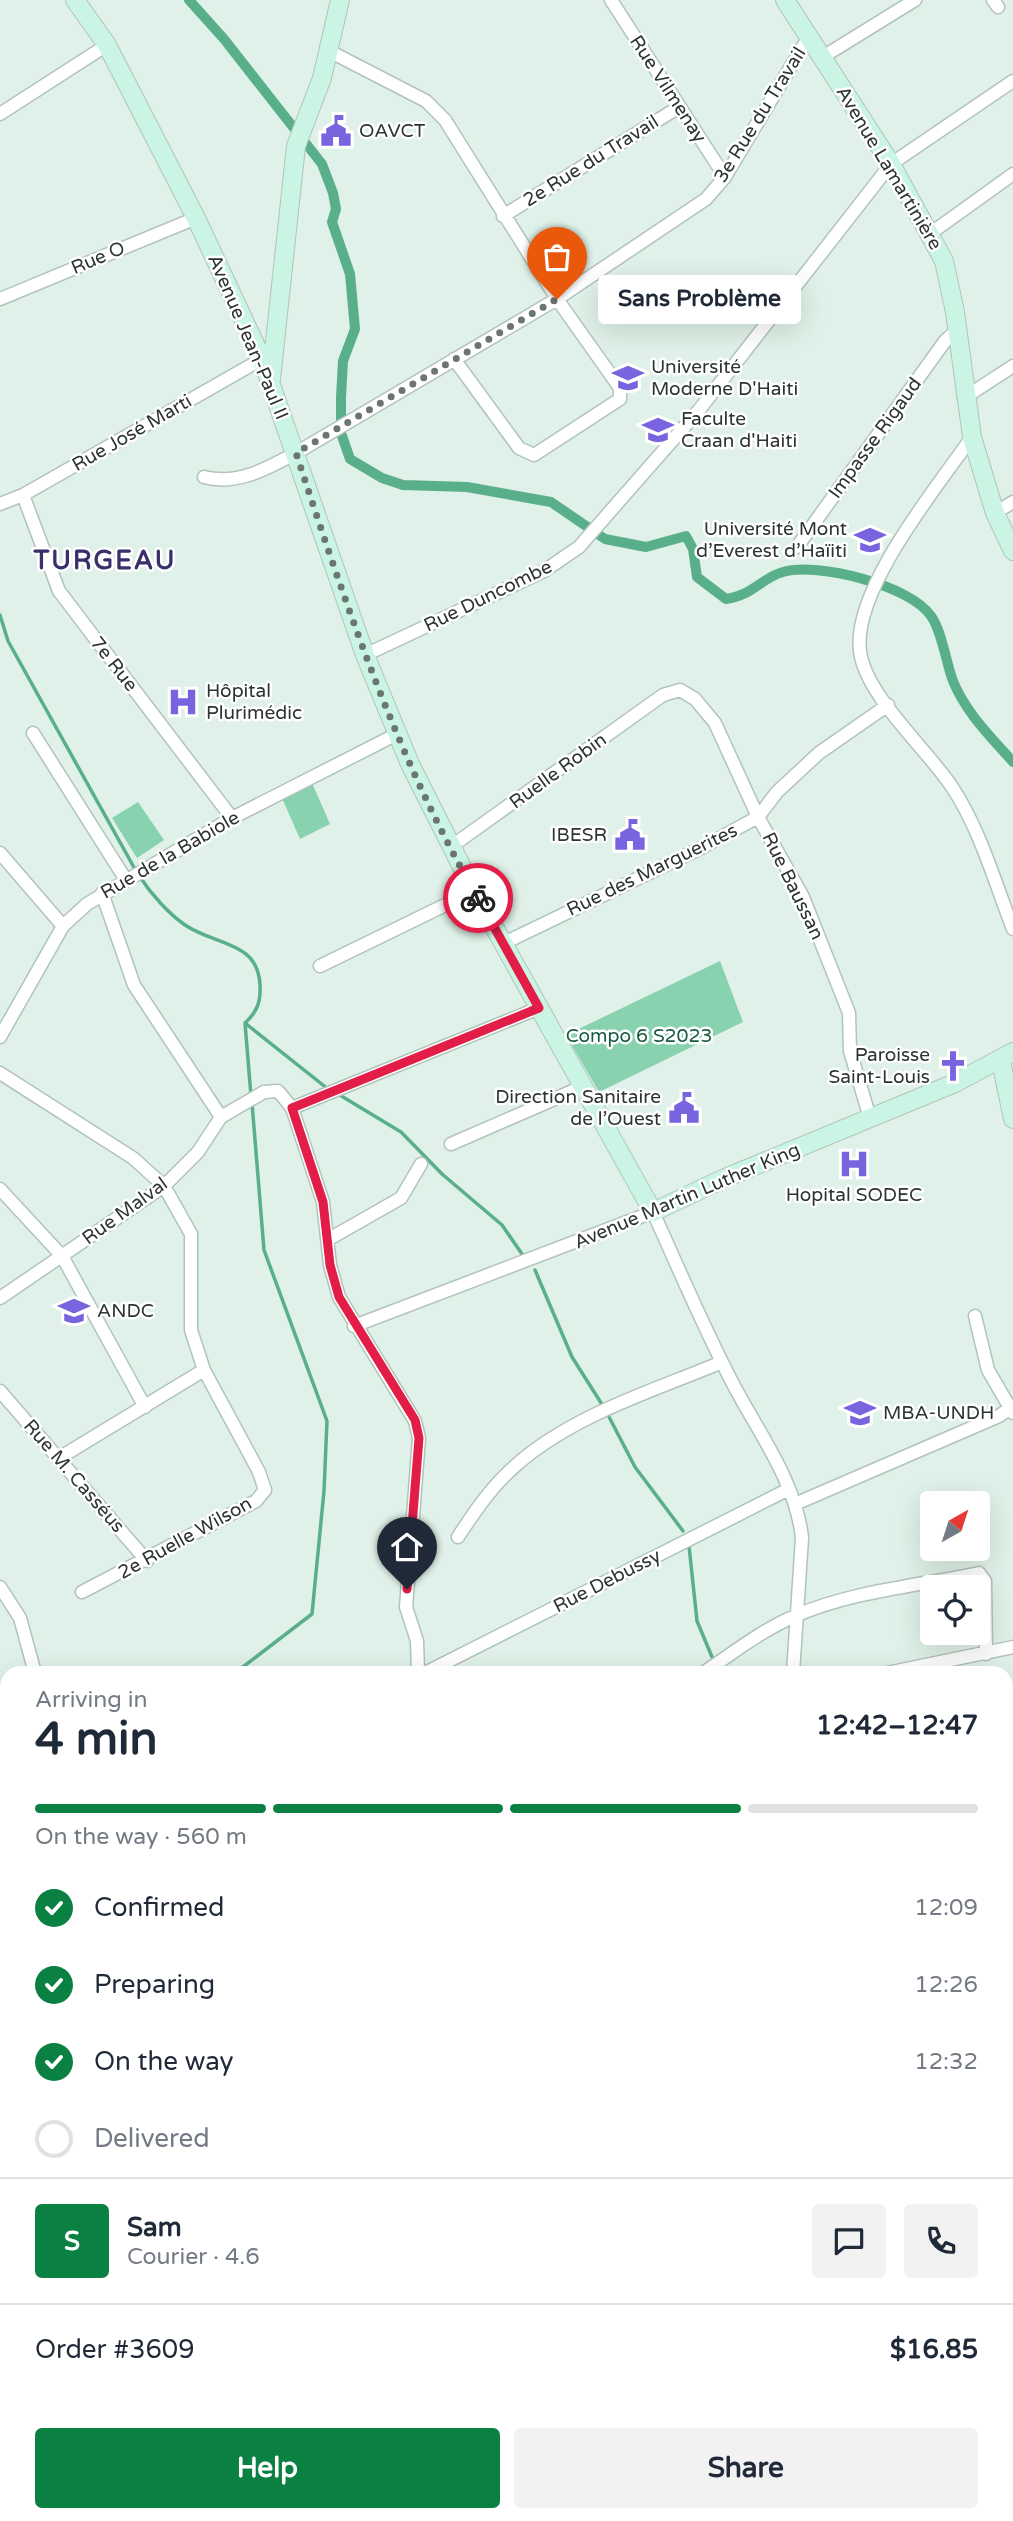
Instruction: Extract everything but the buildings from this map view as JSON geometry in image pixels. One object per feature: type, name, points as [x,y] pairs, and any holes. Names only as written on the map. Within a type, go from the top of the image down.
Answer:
[{"type":"street","name":"Avenue Jean-Paul II","points":[[75,0],[107,46],[268,355],[271,382],[365,654],[397,734],[474,891],[653,1212]]},
{"type":"street","points":[[268,355],[296,146],[330,51],[340,0]]},
{"type":"street","name":"Rue Vilmenay","points":[[611,0],[725,177]]},
{"type":"street","name":"Avenue Lamartinière","points":[[785,0],[891,164],[944,261],[956,312],[964,398],[972,437],[995,513],[1013,551]]},
{"type":"street","points":[[821,58],[915,0]]},
{"type":"street","name":"3e Rue du Travail","points":[[204,477],[225,480],[254,474],[296,453],[557,299],[706,199],[725,177],[808,38]]},
{"type":"street","points":[[0,114],[107,46]]},
{"type":"street","points":[[330,51],[426,100],[445,120],[557,299],[620,388],[620,400],[534,455],[519,448],[454,359]]},
{"type":"street","name":"Rue Duncombe","points":[[365,654],[544,571],[579,547],[699,410],[891,164],[1013,81]]},
{"type":"street","name":"2e Rue du Travail","points":[[503,216],[679,107]]},
{"type":"street","points":[[931,233],[1013,174]]},
{"type":"street","name":"Rue O","points":[[0,299],[196,218]]},
{"type":"street","name":"Impasse Rigaud","points":[[797,547],[944,341],[956,331]]},
{"type":"street","name":"Rue José Marti","points":[[0,504],[23,495],[268,355]]},
{"type":"street","points":[[964,398],[1013,366]]},
{"type":"street","points":[[972,437],[886,562],[865,610],[859,651],[870,683],[953,788],[969,820],[1013,929]]},
{"type":"street","name":"7e Rue","points":[[23,495],[59,591],[232,818]]},
{"type":"street","points":[[995,513],[1013,502]]},
{"type":"street","name":"Rue Baussan","points":[[663,695],[680,690],[695,699],[715,723],[758,817],[803,897],[849,1013],[850,1051],[870,1118]]},
{"type":"street","name":"Ruelle Robin","points":[[452,846],[663,695]]},
{"type":"street","name":"Rue des Marguerites","points":[[504,943],[703,847],[758,817],[790,780],[819,753],[887,705]]},
{"type":"street","points":[[33,733],[134,876]]},
{"type":"street","name":"Rue de la Babiole","points":[[0,1037],[63,926],[102,893],[232,818],[397,734]]},
{"type":"street","points":[[0,853],[63,926]]},
{"type":"street","points":[[320,966],[474,891]]},
{"type":"street","points":[[102,893],[134,985],[221,1116]]},
{"type":"street","points":[[418,1666],[417,1641],[406,1607],[419,1438],[411,1410],[354,1326],[339,1297],[330,1265],[323,1202],[292,1108],[539,1008]]},
{"type":"street","points":[[1007,1057],[1013,1119]]},
{"type":"street","name":"Avenue Martin Luther King","points":[[354,1326],[653,1212],[724,1178],[870,1118],[1007,1057]]},
{"type":"street","name":"2e Ruelle Wilson","points":[[0,1073],[134,1158],[163,1186],[191,1234],[191,1330],[204,1370],[259,1472],[265,1490],[256,1501],[147,1561],[82,1592]]},
{"type":"street","points":[[451,1143],[582,1087]]},
{"type":"street","name":"Rue Malval","points":[[0,1298],[163,1186],[198,1152],[221,1116],[242,1102],[264,1092],[278,1091],[292,1108]]},
{"type":"street","points":[[329,1239],[401,1198],[421,1164]]},
{"type":"street","points":[[0,1189],[62,1256],[145,1407]]},
{"type":"street","points":[[653,1212],[722,1362],[795,1504],[802,1538],[793,1666]]},
{"type":"street","points":[[795,1504],[1011,1411],[988,1370],[975,1316]]},
{"type":"street","points":[[458,1537],[481,1501],[514,1466],[558,1435],[722,1362]]},
{"type":"street","points":[[59,1458],[204,1370]]},
{"type":"street","name":"Rue M. Casséus","points":[[0,1391],[147,1561]]},
{"type":"street","name":"Rue Debussy","points":[[439,1666],[789,1489]]},
{"type":"street","points":[[713,1666],[769,1628],[796,1615],[837,1601],[979,1573],[985,1581],[986,1654]]},
{"type":"street","points":[[0,1587],[20,1618],[33,1666]]},
{"type":"street","points":[[923,1666],[1013,1647]]},
{"type":"green space","points":[[312,783],[330,824],[300,839],[282,798]]},
{"type":"green space","points":[[138,802],[164,840],[137,858],[112,818]]},
{"type":"green space","name":"Compo 6 S2023","points":[[720,961],[743,1022],[599,1092],[566,1035]]},
{"type":"waterway","points":[[189,0],[224,39],[322,164],[333,193],[336,209],[332,222],[350,274],[355,329],[343,361],[341,397],[341,433],[350,459],[382,478],[403,485],[467,487],[551,502],[605,539],[646,547],[686,536],[693,549],[697,577],[726,599],[744,594],[775,575],[798,570],[839,573],[884,586],[904,595],[931,616],[958,693],[980,724],[1013,762]]},
{"type":"waterway","points":[[0,615],[8,641],[136,871]]},
{"type":"waterway","points":[[140,877],[161,903],[185,925],[233,946],[252,960],[257,971],[260,997],[253,1015],[245,1023]]},
{"type":"waterway","points":[[245,1023],[251,1096]]},
{"type":"waterway","points":[[245,1023],[328,1089]]},
{"type":"waterway","points":[[338,1094],[401,1132],[442,1174],[502,1225],[522,1254]]},
{"type":"waterway","points":[[244,1666],[312,1614],[324,1491],[327,1421],[264,1250],[252,1103]]},
{"type":"waterway","points":[[535,1270],[572,1357],[603,1406]]},
{"type":"waterway","points":[[607,1413],[635,1467],[683,1531]]},
{"type":"waterway","points":[[689,1546],[697,1621],[712,1657]]},
{"type":"way so far","points":[[478,898],[397,734],[365,654],[296,453],[557,299]]},
{"type":"place","name":"OAVCT","points":[[336,131]]},
{"type":"place","name":"Sans Problème","points":[[557,299]]},
{"type":"place","name":"Université Moderne D'Haiti","points":[[628,378]]},
{"type":"place","name":"Faculte Craan d'Haiti","points":[[658,430]]},
{"type":"place","name":"Université Mont d’Everest d’Haïiti","points":[[870,540]]},
{"type":"place","name":"Hôpital Plurimédic","points":[[183,702]]},
{"type":"place","name":"IBESR","points":[[630,835]]},
{"type":"place","name":"Paroisse Saint-Louis","points":[[953,1066]]},
{"type":"place","name":"Direction Sanitaire de l’Ouest","points":[[684,1108]]},
{"type":"place","name":"Hopital SODEC","points":[[854,1164]]},
{"type":"place","name":"ANDC","points":[[74,1311]]},
{"type":"place","name":"MBA-UNDH","points":[[860,1413]]},
{"type":"district","name":"TURGEAU","points":[[105,560]]},
{"type":"route","points":[[407,1589],[419,1438],[415,1420],[354,1326],[339,1297],[330,1265],[323,1202],[292,1108],[539,1008],[478,898]]}]
